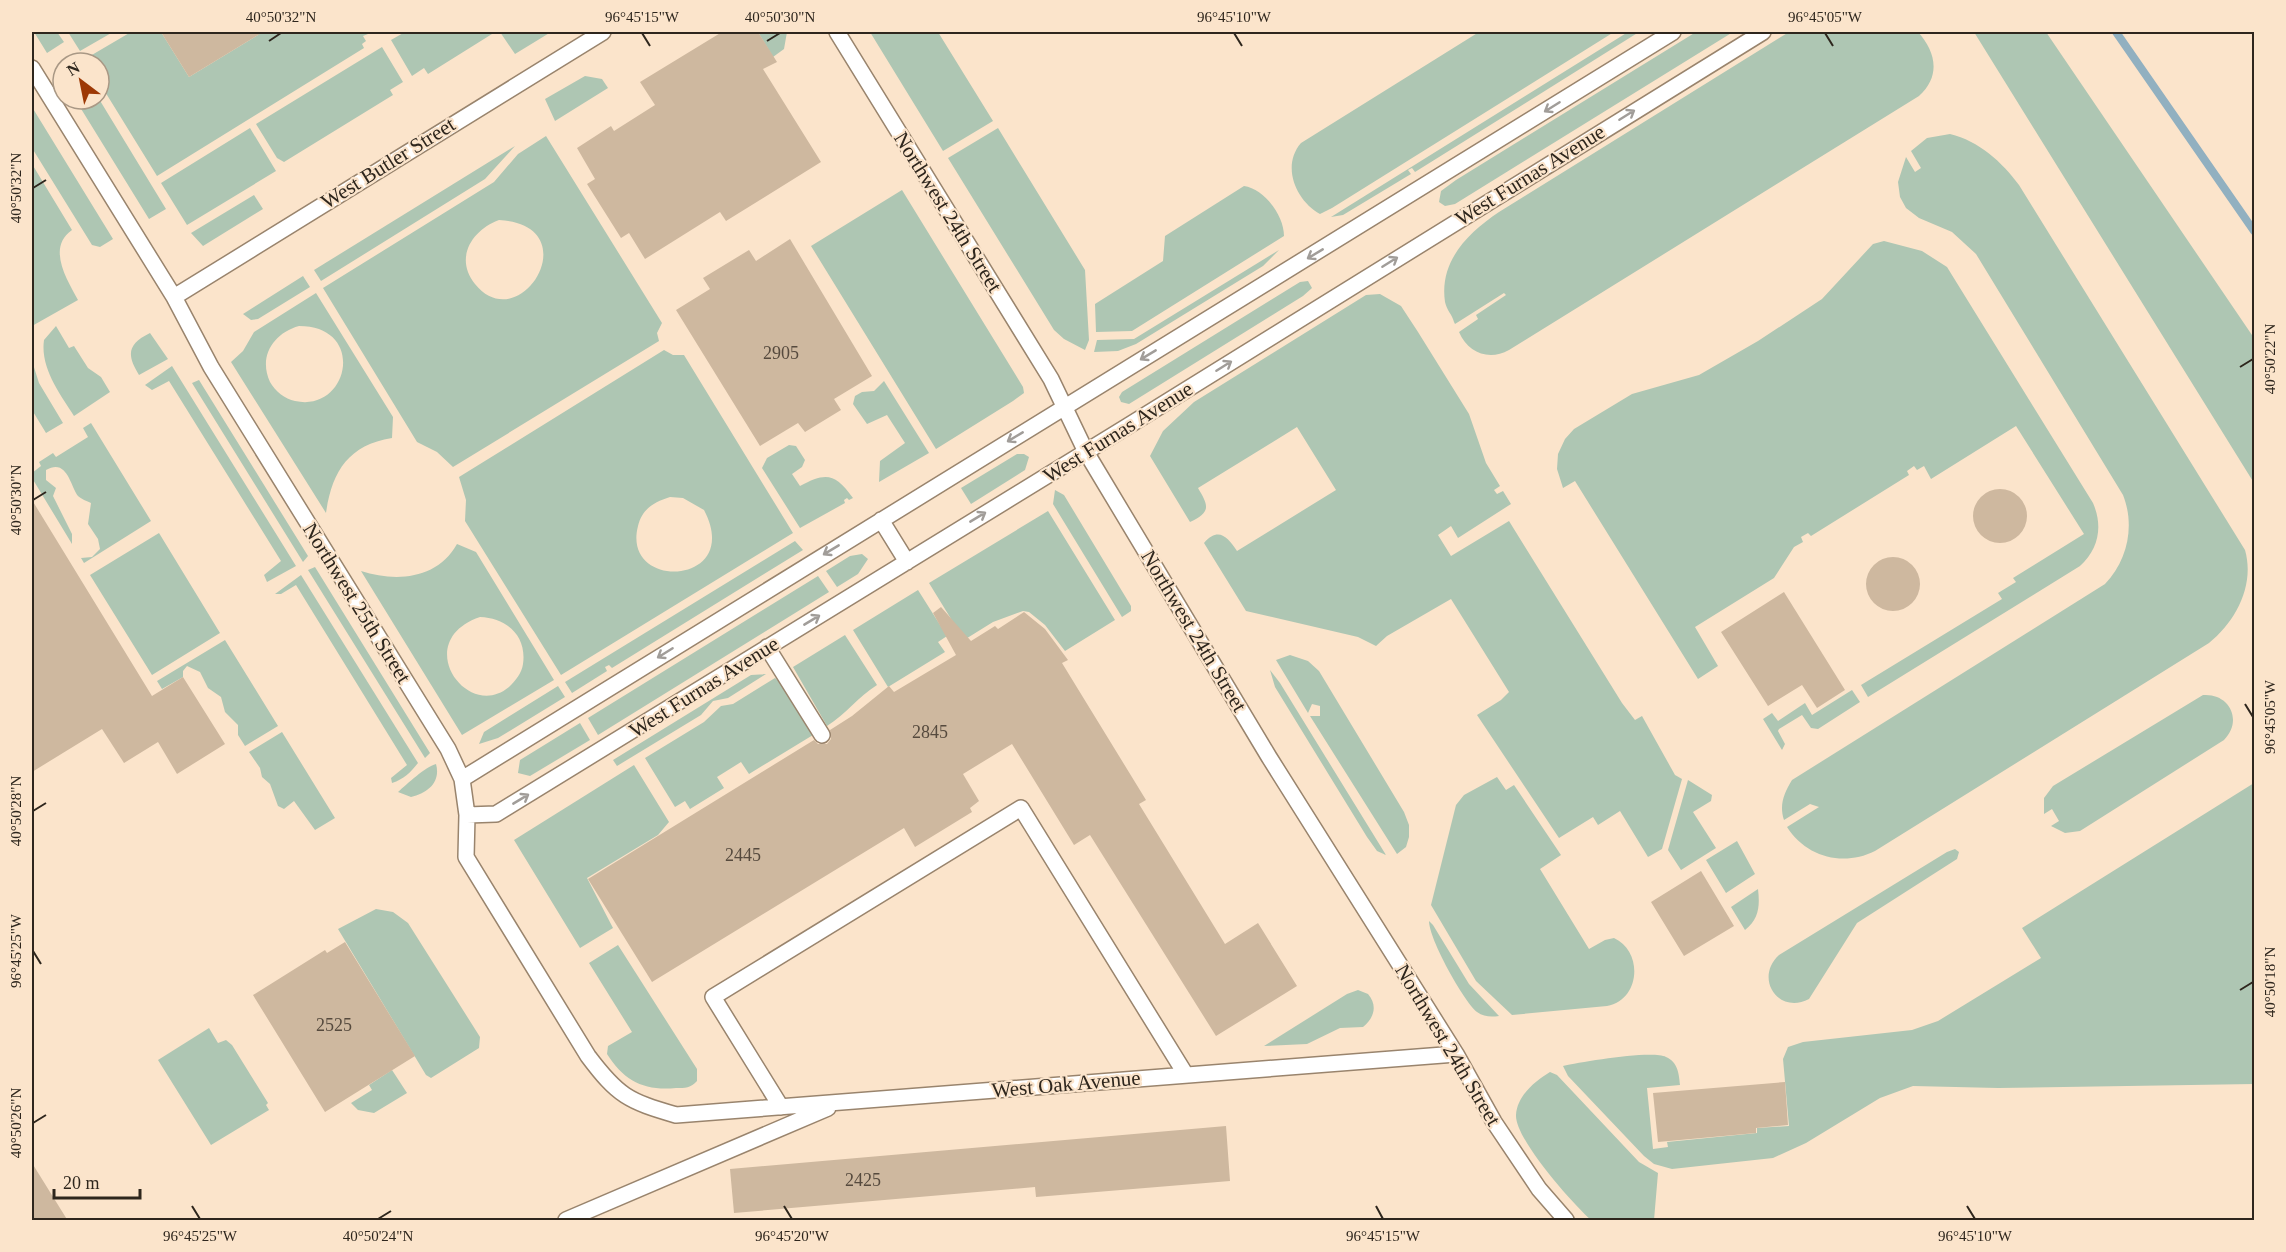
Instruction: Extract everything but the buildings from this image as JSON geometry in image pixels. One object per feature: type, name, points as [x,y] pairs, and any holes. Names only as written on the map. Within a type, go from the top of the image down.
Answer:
[{"type":"lane","name":"West Butler Street","points":[[174,297],[603,32]]},
{"type":"lane","name":"Northwest 24th Street","points":[[837,32],[1051,379],[1086,452],[1269,757],[1456,1054],[1501,1132],[1539,1189],[1566,1221]]},
{"type":"lane","points":[[462,779],[1673,32]]},
{"type":"lane","name":"West Furnas Avenue","points":[[467,815],[496,814],[1086,452],[1762,32]]},
{"type":"lane","name":"Northwest 25th Street","points":[[32,68],[174,297],[211,367],[448,749],[462,779],[467,815],[466,857],[588,1056],[609,1085],[632,1102],[676,1115]]},
{"type":"lane","points":[[881,520],[907,562]]},
{"type":"lane","points":[[767,647],[822,735]]},
{"type":"lane","points":[[781,1107],[713,997],[1021,808],[1185,1075]]},
{"type":"lane","name":"West Oak Avenue","points":[[676,1115],[1456,1054]]},
{"type":"lane","points":[[566,1221],[840,1102]]},
{"type":"green space","points":[[34,32],[57,32],[64,42],[47,53]]},
{"type":"green space","points":[[68,32],[113,32],[80,51]]},
{"type":"green space","points":[[131,32],[161,32],[189,77],[258,35],[256,32],[366,32],[368,34],[363,36],[366,41],[362,44],[364,48],[157,176],[111,101],[111,51],[99,51]]},
{"type":"green space","points":[[405,32],[491,32],[492,34],[428,74],[424,68],[412,76],[391,40]]},
{"type":"green space","points":[[500,32],[551,32],[515,54]]},
{"type":"green space","points":[[758,32],[787,32],[784,49],[773,57]]},
{"type":"green space","points":[[870,32],[938,32],[993,121],[943,151]]},
{"type":"green space","points":[[1479,32],[1614,32],[1332,208],[1320,214],[1311,208],[1298,192],[1292,172],[1295,152],[1301,143]]},
{"type":"green space","points":[[1628,32],[1639,32],[1415,172],[1412,168],[1408,170],[1411,174],[1343,215],[1331,217]]},
{"type":"green space","points":[[1696,32],[1733,32],[1455,204],[1445,206],[1439,202],[1441,191],[1456,180]]},
{"type":"green space","points":[[1789,32],[1918,32],[1932,56],[1934,64],[1931,80],[1919,96],[1509,350],[1487,355],[1468,345],[1459,332],[1478,319],[1476,315],[1506,295],[1504,293],[1455,324],[1447,308],[1444,287],[1451,261],[1477,229],[1499,212]]},
{"type":"green space","points":[[1974,32],[2046,32],[2254,338],[2254,483]]},
{"type":"green space","points":[[382,47],[403,82],[390,90],[393,95],[284,162],[277,158],[256,124]]},
{"type":"green space","points":[[585,76],[602,79],[608,88],[555,121],[545,99]]},
{"type":"green space","points":[[32,107],[113,239],[100,247],[92,245],[32,148]]},
{"type":"green space","points":[[82,111],[106,111],[166,209],[149,219]]},
{"type":"green space","points":[[250,128],[276,171],[187,225],[161,183]]},
{"type":"green space","points":[[998,128],[1085,270],[1089,340],[1085,350],[1064,339],[1054,330],[948,158]]},
{"type":"green space","points":[[1950,134],[1980,147],[2005,168],[2019,185],[2245,550],[2247,576],[2245,589],[2235,613],[2209,643],[1875,851],[1863,856],[1838,858],[1826,856],[1804,846],[1787,827],[1819,807],[1810,804],[1784,820],[1783,799],[1792,780],[2105,584],[2113,575],[2124,553],[2129,530],[2127,506],[2123,495],[1976,254],[1952,232],[1919,218],[1906,208],[1900,197],[1898,182],[1906,157],[1915,172],[1921,168],[1911,151],[1927,138]]},
{"type":"green space","points":[[546,136],[662,323],[657,333],[659,341],[453,467],[437,452],[417,442],[323,288],[494,182],[518,154]],"holes":[[[499,220],[526,226],[540,240],[543,257],[538,275],[526,290],[511,298],[493,298],[475,284],[469,274],[466,264],[469,246],[481,231]]]},
{"type":"green space","points":[[515,146],[485,179],[321,281],[314,270]]},
{"type":"green space","points":[[32,164],[72,230],[64,237],[60,255],[65,274],[78,300],[32,326]]},
{"type":"green space","points":[[1244,186],[1259,192],[1272,204],[1281,220],[1284,236],[1132,331],[1096,332],[1095,304],[1163,261],[1165,236]]},
{"type":"green space","points":[[902,190],[1023,387],[1024,393],[936,449],[811,246]]},
{"type":"green space","points":[[254,195],[263,209],[203,246],[191,233]]},
{"type":"green space","points":[[1884,241],[1922,251],[1947,267],[2093,503],[2098,520],[2095,545],[2080,566],[1868,697],[1861,685],[2002,599],[1998,593],[2016,582],[2013,578],[2084,534],[2016,426],[1931,479],[1924,466],[1917,470],[1914,466],[1907,471],[1909,475],[1811,536],[1808,533],[1801,537],[1803,542],[1794,547],[1774,578],[1695,627],[1718,666],[1698,679],[1575,481],[1563,488],[1557,469],[1558,454],[1565,439],[1574,429],[1632,394],[1699,375],[1758,341],[1822,299],[1873,244]]},
{"type":"green space","points":[[1279,250],[1263,266],[1136,344],[1118,351],[1094,352],[1097,340],[1134,339]]},
{"type":"green space","points":[[303,276],[310,287],[258,319],[251,320],[243,314]]},
{"type":"green space","points":[[1308,281],[1312,288],[1303,296],[1129,404],[1121,402],[1119,397],[1122,392],[1300,282]]},
{"type":"green space","points":[[316,293],[393,417],[392,438],[364,447],[353,454],[338,473],[326,513],[231,362],[243,351],[254,332]],"holes":[[[299,326],[321,330],[335,339],[342,353],[343,368],[338,383],[328,394],[313,401],[295,401],[281,394],[270,382],[267,372],[267,355],[276,340],[290,329]]]},
{"type":"green space","points":[[1380,294],[1401,306],[1418,332],[1469,414],[1486,463],[1500,486],[1494,490],[1497,494],[1503,491],[1511,504],[1458,538],[1451,526],[1438,535],[1451,556],[1509,521],[1622,703],[1635,720],[1642,716],[1675,775],[1682,779],[1662,849],[1648,857],[1620,811],[1598,825],[1593,817],[1559,838],[1477,715],[1501,700],[1509,692],[1451,599],[1387,636],[1376,646],[1358,637],[1246,611],[1204,543],[1214,535],[1219,535],[1227,538],[1237,551],[1336,490],[1297,427],[1198,488],[1206,508],[1202,515],[1190,522],[1150,456],[1163,431],[1194,402],[1366,295]]},
{"type":"green space","points":[[56,326],[69,348],[74,346],[88,368],[101,377],[110,392],[74,416],[52,380],[45,361],[44,340]]},
{"type":"green space","points":[[150,333],[168,359],[139,375],[132,361],[131,350],[137,341]]},
{"type":"green space","points":[[664,350],[673,355],[684,355],[793,533],[561,675],[465,521],[466,500],[459,477]],"holes":[[[670,497],[683,498],[704,510],[712,535],[708,554],[696,566],[680,571],[662,570],[647,562],[638,547],[638,526],[642,515],[654,504]]]},
{"type":"green space","points":[[32,361],[39,383],[63,423],[46,433],[32,410]]},
{"type":"green space","points":[[172,366],[296,566],[267,582],[264,575],[281,561],[169,381],[152,390],[145,385]]},
{"type":"green space","points":[[199,380],[308,556],[303,562],[192,383]]},
{"type":"green space","points":[[884,381],[929,453],[879,482],[880,461],[905,443],[887,415],[867,424],[853,404],[855,396],[862,392],[874,391]]},
{"type":"green space","points":[[91,423],[151,521],[84,563],[81,558],[92,557],[100,549],[98,539],[88,524],[91,503],[78,496],[67,474],[59,467],[46,470],[46,480],[56,488],[53,496],[72,534],[72,544],[32,478],[32,473],[41,466],[39,462],[53,453],[56,457],[88,437],[83,428]]},
{"type":"green space","points":[[789,445],[796,446],[805,460],[802,467],[792,474],[800,486],[817,478],[830,477],[841,484],[853,498],[849,500],[847,498],[844,500],[845,503],[800,528],[762,468],[767,458]]},
{"type":"green space","points":[[1017,454],[1029,457],[1025,470],[971,504],[961,488]]},
{"type":"green space","points":[[1055,490],[1064,495],[1131,606],[1131,611],[1122,617],[1053,504]]},
{"type":"green space","points":[[1048,511],[1115,620],[1065,651],[1045,625],[1029,612],[1023,611],[993,622],[964,640],[929,583]]},
{"type":"green space","points":[[159,533],[220,633],[152,675],[90,575]]},
{"type":"green space","points":[[795,541],[803,550],[612,668],[609,665],[605,667],[607,671],[572,693],[565,682]]},
{"type":"green space","points":[[457,544],[476,552],[554,680],[462,735],[361,571],[401,577],[414,575],[427,571],[449,556]],"holes":[[[480,617],[490,618],[513,630],[522,645],[523,664],[520,674],[509,687],[493,695],[477,694],[463,687],[452,674],[447,659],[449,643],[459,628]]]},
{"type":"green space","points":[[862,554],[868,559],[858,574],[837,587],[826,571],[850,556]]},
{"type":"green space","points":[[315,567],[430,753],[425,758],[308,570]]},
{"type":"green space","points":[[301,575],[418,763],[406,775],[392,783],[391,778],[407,765],[296,585],[281,594],[275,594]]},
{"type":"green space","points":[[818,576],[829,592],[598,735],[588,718]]},
{"type":"green space","points":[[918,590],[947,636],[938,642],[945,652],[888,687],[853,630]]},
{"type":"green space","points":[[845,635],[877,685],[827,726],[793,667]]},
{"type":"green space","points":[[225,640],[278,726],[245,746],[238,735],[238,725],[225,712],[221,697],[208,688],[200,672],[187,666],[183,671],[183,677],[162,689],[157,681]]},
{"type":"green space","points":[[1290,655],[1308,661],[1319,671],[1404,812],[1409,825],[1409,837],[1406,847],[1397,854],[1310,716],[1320,716],[1320,706],[1312,704],[1308,713],[1276,660]]},
{"type":"green space","points":[[1270,670],[1386,855],[1377,851],[1367,837],[1275,687]]},
{"type":"green space","points":[[766,674],[728,698],[713,701],[701,715],[617,766],[613,760],[751,675]]},
{"type":"green space","points":[[775,678],[781,683],[813,735],[749,774],[741,762],[717,777],[724,788],[690,809],[685,801],[675,807],[645,758],[704,722],[721,706],[733,704]]},
{"type":"green space","points":[[558,686],[565,697],[498,738],[479,744],[484,732]]},
{"type":"green space","points":[[1852,690],[1860,702],[1818,729],[1811,728],[1802,715],[1779,729],[1785,744],[1782,750],[1763,719],[1772,713],[1778,721],[1805,703],[1812,715]]},
{"type":"green space","points":[[2203,695],[2220,699],[2227,703],[2231,710],[2233,725],[2224,740],[2080,831],[2065,833],[2051,826],[2059,821],[2052,809],[2044,814],[2044,798],[2053,786]]},
{"type":"green space","points":[[580,723],[590,740],[530,776],[518,773],[520,760]]},
{"type":"green space","points":[[282,732],[335,818],[315,830],[294,801],[284,809],[278,806],[270,784],[262,777],[260,768],[249,752]]},
{"type":"green space","points":[[436,764],[437,776],[428,790],[411,797],[398,792],[422,772]]},
{"type":"green space","points":[[634,765],[669,822],[658,835],[587,878],[613,928],[580,948],[514,840]]},
{"type":"green space","points":[[1497,777],[1506,790],[1514,785],[1561,855],[1540,869],[1589,949],[1614,938],[1624,945],[1630,954],[1634,964],[1632,986],[1618,1002],[1607,1006],[1512,1015],[1476,981],[1431,905],[1456,805],[1464,795]]},
{"type":"green space","points":[[1688,780],[1712,795],[1711,801],[1693,812],[1716,848],[1681,870],[1668,850]]},
{"type":"green space","points":[[2254,783],[2254,1084],[1998,1088],[1913,1086],[1880,1098],[1806,1143],[1773,1158],[1672,1169],[1654,1164],[1644,1156],[1568,1076],[1563,1066],[1616,1057],[1646,1055],[1658,1055],[1670,1059],[1675,1065],[1680,1085],[1647,1088],[1653,1149],[1668,1147],[1667,1142],[1757,1133],[1757,1128],[1789,1126],[1783,1059],[1788,1047],[1803,1042],[1912,1030],[1938,1021],[2041,958],[2022,928]]},
{"type":"green space","points":[[1737,841],[1755,874],[1726,893],[1706,860]]},
{"type":"green space","points":[[1955,849],[1959,852],[1957,859],[1857,923],[1809,999],[1798,1003],[1788,1002],[1773,992],[1769,983],[1769,974],[1772,964],[1779,955]]},
{"type":"green space","points":[[1758,889],[1758,912],[1745,930],[1731,907]]},
{"type":"green space","points":[[376,909],[393,912],[408,923],[480,1037],[479,1048],[431,1078],[426,1075],[338,929]]},
{"type":"green space","points":[[1429,921],[1469,984],[1499,1016],[1482,1015],[1471,1005],[1440,955],[1430,930]]},
{"type":"green space","points":[[618,945],[697,1069],[697,1081],[690,1086],[665,1089],[645,1086],[620,1071],[607,1054],[608,1046],[632,1032],[589,963]]},
{"type":"green space","points":[[1358,990],[1368,994],[1374,1007],[1370,1020],[1363,1027],[1340,1028],[1307,1044],[1264,1046],[1347,994]]},
{"type":"green space","points":[[209,1028],[218,1043],[226,1040],[232,1045],[268,1103],[266,1105],[269,1110],[211,1145],[158,1060]]},
{"type":"green space","points":[[392,1070],[407,1093],[374,1113],[358,1110],[351,1103],[372,1090],[369,1085]]},
{"type":"green space","points":[[1550,1072],[1557,1075],[1639,1162],[1658,1173],[1654,1220],[1591,1220],[1571,1200],[1534,1154],[1518,1126],[1517,1108],[1523,1095]]},
{"type":"waterway","points":[[2116,32],[2254,231]]}]
